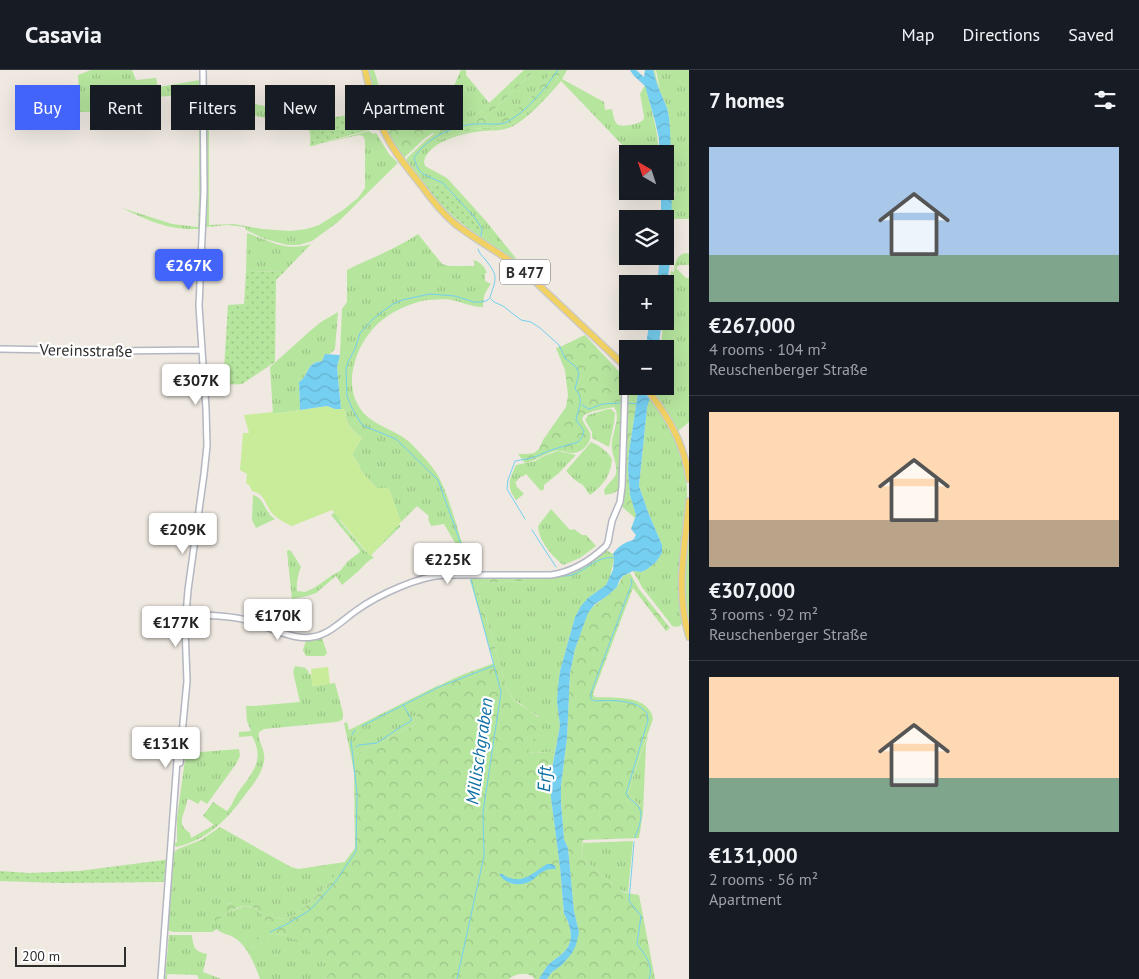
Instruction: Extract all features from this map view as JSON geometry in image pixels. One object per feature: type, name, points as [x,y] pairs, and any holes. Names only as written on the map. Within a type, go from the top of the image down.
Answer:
[{"type":"main road","points":[[182,734],[187,681],[185,628],[188,590],[207,446],[199,300],[204,165],[203,70]]},
{"type":"main road","name":"B 477","points":[[365,70],[376,112],[388,138],[403,162],[439,208],[462,229],[526,273],[619,361]]},
{"type":"main road","name":"Vereinsstraße","points":[[0,349],[202,350]]},
{"type":"main road","points":[[186,614],[242,619],[292,635],[311,638],[326,632],[372,600],[424,578],[437,575],[536,576],[560,574],[582,565],[606,546],[622,495],[625,395]]},
{"type":"main road","points":[[651,395],[680,444],[689,479]]},
{"type":"main road","points":[[689,502],[681,588],[684,616],[689,637]]},
{"type":"main road","points":[[182,734],[187,737],[188,741],[186,746],[180,747],[175,744],[174,739],[176,735],[182,734]]},
{"type":"main road","points":[[161,979],[180,747]]},
{"type":"green space","points":[[91,70],[132,70],[136,80],[156,78],[158,85],[90,85],[90,112],[80,112],[78,75]]},
{"type":"green space","points":[[367,70],[374,70],[379,85],[371,85]]},
{"type":"green space","points":[[461,70],[466,70],[466,75],[490,104],[463,121],[463,85],[454,85]]},
{"type":"green space","points":[[524,70],[535,70],[484,119],[505,116],[527,101],[552,70],[563,70],[540,99],[512,124],[473,129],[439,140],[433,133],[403,158],[387,130],[463,130],[463,120],[476,115],[490,104]]},
{"type":"green space","points":[[535,70],[552,70],[524,104],[503,117],[483,120]]},
{"type":"green space","points":[[563,70],[567,70],[562,79],[604,102],[605,110],[612,109],[616,123],[626,126],[643,120],[640,94],[645,85],[656,128],[658,145],[622,145],[561,81],[532,112],[510,128],[466,134],[448,139],[433,148],[427,154],[424,161],[425,166],[447,178],[485,220],[523,267],[467,230],[445,212],[407,161],[407,158],[434,134],[439,140],[473,129],[512,124],[553,85]],"holes":[[[431,183],[438,185],[463,208],[480,228],[483,235],[481,237],[451,214],[427,186]]]},
{"type":"green space","points":[[653,70],[655,70],[660,89],[656,70],[689,70],[689,219],[674,219],[674,210],[671,210],[671,200],[674,200],[675,196],[674,145],[670,145],[669,117]]},
{"type":"green space","points":[[200,80],[200,85],[171,85],[171,96],[161,97],[161,86]]},
{"type":"green space","points":[[255,104],[265,106],[265,118],[255,116]]},
{"type":"green space","points":[[345,115],[345,130],[369,130],[311,146],[313,130],[335,130],[335,117]]},
{"type":"green space","points":[[200,130],[199,229],[178,228],[159,224],[122,208],[172,224],[198,227]]},
{"type":"green space","points":[[206,130],[209,130],[209,225],[234,224],[290,231],[319,225],[343,210],[358,198],[365,188],[365,140],[363,136],[359,135],[324,143],[369,131],[373,134],[376,133],[389,154],[398,163],[338,222],[312,241],[299,245],[287,245],[265,239],[246,230],[245,227],[228,225],[206,227]]},
{"type":"green space","points":[[309,130],[313,130],[312,146],[310,146]]},
{"type":"green space","points":[[431,183],[439,184],[445,188],[478,223],[483,235],[481,237],[458,220],[439,201],[426,186]]},
{"type":"green space","points":[[247,233],[285,246],[293,247],[311,244],[285,271],[246,272]]},
{"type":"green space","points":[[418,234],[442,264],[449,266],[474,266],[473,260],[485,268],[487,273],[485,273],[485,281],[491,284],[487,289],[483,307],[446,299],[427,300],[399,309],[389,315],[368,335],[356,358],[352,382],[358,405],[363,412],[374,421],[407,440],[437,474],[452,509],[468,571],[443,572],[442,567],[458,567],[462,563],[458,548],[444,524],[431,526],[428,519],[429,516],[417,506],[401,522],[389,489],[377,488],[361,471],[352,454],[362,438],[349,426],[345,409],[341,409],[337,367],[340,355],[342,309],[347,302],[347,270],[392,249]]},
{"type":"green space","points":[[683,254],[689,254],[689,265],[679,265],[676,268],[686,278],[689,278],[689,422],[677,432],[655,395],[674,395],[674,340],[661,340],[663,330],[674,330],[674,275],[670,275],[671,271],[674,272],[678,258]]},
{"type":"green space","points":[[285,271],[276,280],[275,362],[242,384],[223,385],[228,305],[244,304],[246,272]]},
{"type":"green space","points":[[338,312],[335,349],[330,354],[325,354],[322,361],[310,366],[305,376],[299,382],[300,410],[273,414],[270,367],[321,322]]},
{"type":"green space","points":[[585,335],[619,372],[619,395],[622,395],[621,488],[614,493],[605,495],[604,490],[616,474],[612,450],[617,420],[614,407],[584,415],[582,419],[590,433],[590,441],[585,448],[578,452],[555,451],[525,463],[518,454],[534,453],[539,449],[543,440],[566,407],[568,395],[565,370],[556,348]]},
{"type":"green space","points":[[628,395],[638,395],[628,469],[630,495],[636,515],[635,518],[620,505],[624,487]]},
{"type":"green space","points":[[650,396],[675,439],[686,474],[686,510],[679,584],[682,624],[678,627],[672,626],[642,587],[633,571],[641,572],[646,570],[656,562],[662,553],[662,545],[639,486],[647,408]]},
{"type":"green space","points":[[327,406],[335,409],[345,409],[349,426],[362,438],[352,454],[361,471],[377,488],[389,489],[401,522],[370,556],[332,510],[292,526],[281,520],[271,512],[262,496],[252,491],[246,483],[247,474],[240,470],[243,433],[249,433],[244,415],[273,412],[274,414]]},
{"type":"green space","points":[[608,409],[615,413],[609,447],[592,438],[592,432],[585,420],[588,415]]},
{"type":"green space","points":[[591,442],[603,449],[612,459],[606,480],[590,495],[581,483],[576,481],[566,471]]},
{"type":"green space","points":[[558,451],[576,455],[559,473],[544,485],[544,489],[541,491],[526,474],[521,476],[515,483],[524,494],[516,500],[511,491],[510,483],[516,465],[535,461]]},
{"type":"green space","points":[[253,495],[261,500],[270,515],[275,519],[256,528],[252,520]]},
{"type":"green space","points":[[551,509],[570,530],[574,529],[582,535],[586,535],[596,546],[580,558],[563,565],[547,548],[539,532],[538,526]]},
{"type":"green space","points":[[335,512],[341,518],[340,521],[366,552],[397,525],[400,525],[400,527],[371,555],[374,558],[342,585],[336,576],[316,593],[292,599],[287,551],[291,551],[301,567],[297,591],[305,592],[340,571],[348,561],[360,552],[331,515]]},
{"type":"green space","points":[[689,522],[689,623],[687,622],[683,588]]},
{"type":"green space","points":[[605,550],[613,554],[614,559],[610,577],[606,585],[588,598],[575,617],[560,671],[557,701],[560,726],[555,752],[529,752],[527,746],[539,734],[538,716],[513,699],[508,691],[477,588],[478,585],[482,583],[524,581],[525,578],[551,577]]},
{"type":"green space","points":[[630,573],[639,589],[670,628],[666,631],[633,588],[593,694],[595,697],[640,702],[652,714],[653,719],[628,794],[643,812],[639,838],[583,840],[581,857],[619,889],[626,893],[639,895],[655,979],[547,979],[567,959],[579,932],[574,911],[568,848],[564,839],[561,802],[567,738],[570,673],[575,649],[588,612],[617,587],[623,576]]},
{"type":"green space","points":[[478,577],[525,578],[524,581],[482,583],[477,588],[508,691],[515,701],[535,714],[542,723],[539,734],[528,746],[529,752],[555,752],[551,774],[551,798],[564,914],[571,933],[570,943],[567,948],[548,965],[539,979],[522,974],[515,975],[509,979],[325,979],[333,970],[288,935],[271,934],[250,955],[249,952],[267,927],[258,909],[245,906],[237,908],[225,914],[216,923],[213,916],[218,907],[238,902],[250,903],[270,908],[274,918],[288,919],[298,913],[327,886],[355,848],[354,773],[351,756],[416,724],[420,703],[436,688],[455,678],[494,663],[470,580]]},
{"type":"green space","points":[[322,638],[327,653],[324,656],[306,656],[303,650],[306,640]]},
{"type":"green space","points":[[295,666],[308,670],[309,674],[311,674],[313,686],[335,683],[343,713],[342,720],[264,729],[259,732],[259,739],[264,753],[263,765],[253,784],[234,810],[209,833],[189,843],[175,846],[177,842],[177,818],[186,752],[188,750],[201,752],[239,749],[240,756],[207,804],[201,800],[198,804],[189,799],[187,800],[182,822],[185,829],[190,833],[191,838],[214,825],[203,816],[213,802],[227,811],[255,767],[258,753],[252,736],[239,737],[239,732],[251,731],[247,721],[246,706],[300,702],[293,672]]},
{"type":"green space","points":[[328,667],[330,684],[312,686],[311,669]]},
{"type":"green space","points":[[441,684],[423,701],[416,724],[351,756],[344,723],[347,722],[349,730]]},
{"type":"green space","points":[[648,735],[646,745],[643,812],[628,794]]},
{"type":"green space","points":[[220,827],[291,867],[298,869],[345,862],[327,886],[298,913],[288,919],[274,918],[270,908],[229,903],[219,918],[228,912],[245,906],[258,909],[268,927],[249,952],[250,954],[271,934],[288,935],[334,970],[325,979],[260,979],[247,951],[233,937],[217,929],[212,932],[173,932],[168,930],[174,852],[201,840]]},
{"type":"green space","points":[[633,841],[628,893],[619,889],[581,857],[583,843]]},
{"type":"green space","points":[[166,860],[164,882],[60,883],[0,881],[0,871],[29,873],[79,871]]},
{"type":"green space","points":[[169,935],[192,935],[195,948],[207,954],[203,972],[221,979],[199,979],[197,975],[167,974],[167,979],[165,979]]},
{"type":"water","points":[[630,70],[636,70],[644,77],[645,70],[653,70],[667,108],[671,145],[659,145],[655,121],[645,86]]},
{"type":"water","points":[[661,200],[672,200],[672,210],[661,210]]},
{"type":"water","points":[[659,265],[670,265],[668,275],[658,275]]},
{"type":"water","points":[[648,330],[661,330],[659,340],[647,340]]},
{"type":"water","points":[[325,354],[340,355],[337,367],[341,409],[327,406],[300,410],[299,382],[313,364],[322,361]]},
{"type":"water","points":[[638,395],[651,395],[647,408],[639,486],[662,545],[662,553],[656,562],[646,570],[641,572],[633,571],[623,576],[617,587],[595,604],[588,613],[575,649],[570,673],[567,738],[561,802],[564,839],[568,848],[574,911],[579,932],[572,953],[562,965],[552,972],[547,979],[539,979],[548,965],[567,948],[571,938],[570,928],[564,914],[551,798],[551,774],[560,726],[557,701],[560,671],[575,617],[581,606],[588,598],[606,585],[613,570],[613,554],[622,545],[633,540],[636,535],[631,529],[636,515],[630,495],[629,452]]},
{"type":"water","points":[[547,864],[552,864],[556,869],[548,869],[527,883],[509,883],[499,874],[509,878],[521,879],[531,875]]},
{"type":"waterway","points":[[481,236],[482,229],[476,219],[443,183],[423,174],[418,169],[414,158],[426,144],[450,130],[468,125],[503,123],[514,118],[535,99],[558,70]]},
{"type":"waterway","points":[[478,249],[494,273],[495,281],[490,297]]},
{"type":"waterway","name":"Millischgraben","points":[[470,572],[438,480],[396,439],[364,426],[360,422],[347,396],[346,369],[360,333],[373,319],[393,304],[402,300],[430,294],[455,296],[474,302],[486,301],[490,298]]},
{"type":"waterway","points":[[491,299],[521,320],[531,322],[540,328],[559,345],[565,358],[576,367],[579,373],[575,389],[580,396],[576,420],[584,431],[582,437],[578,442],[532,458],[515,461],[508,480],[507,489],[525,519]]},
{"type":"waterway","points":[[582,405],[589,409],[602,404],[620,403]]},
{"type":"waterway","points":[[628,403],[638,404]]},
{"type":"waterway","points":[[532,530],[556,567]]},
{"type":"waterway","points":[[560,576],[572,575],[597,561],[615,558]]},
{"type":"waterway","name":"Millischgraben","points":[[457,979],[484,856],[483,812],[501,692],[470,576]]},
{"type":"waterway","points":[[631,579],[632,583],[591,693],[591,699],[595,701],[605,700],[632,703],[647,713],[648,720],[626,794],[638,806],[641,813],[635,838]]},
{"type":"waterway","points":[[362,726],[439,687],[493,666]]},
{"type":"waterway","points":[[356,747],[377,743],[411,721],[403,705]]},
{"type":"waterway","points":[[352,735],[355,730]]},
{"type":"waterway","points":[[270,932],[287,924],[315,905],[336,881],[356,851],[357,793],[351,741]]},
{"type":"waterway","points":[[634,842],[629,901],[641,916],[637,944],[650,965],[649,979]]},
{"type":"water label","name":"Erft","points":[[544,779]]}]
